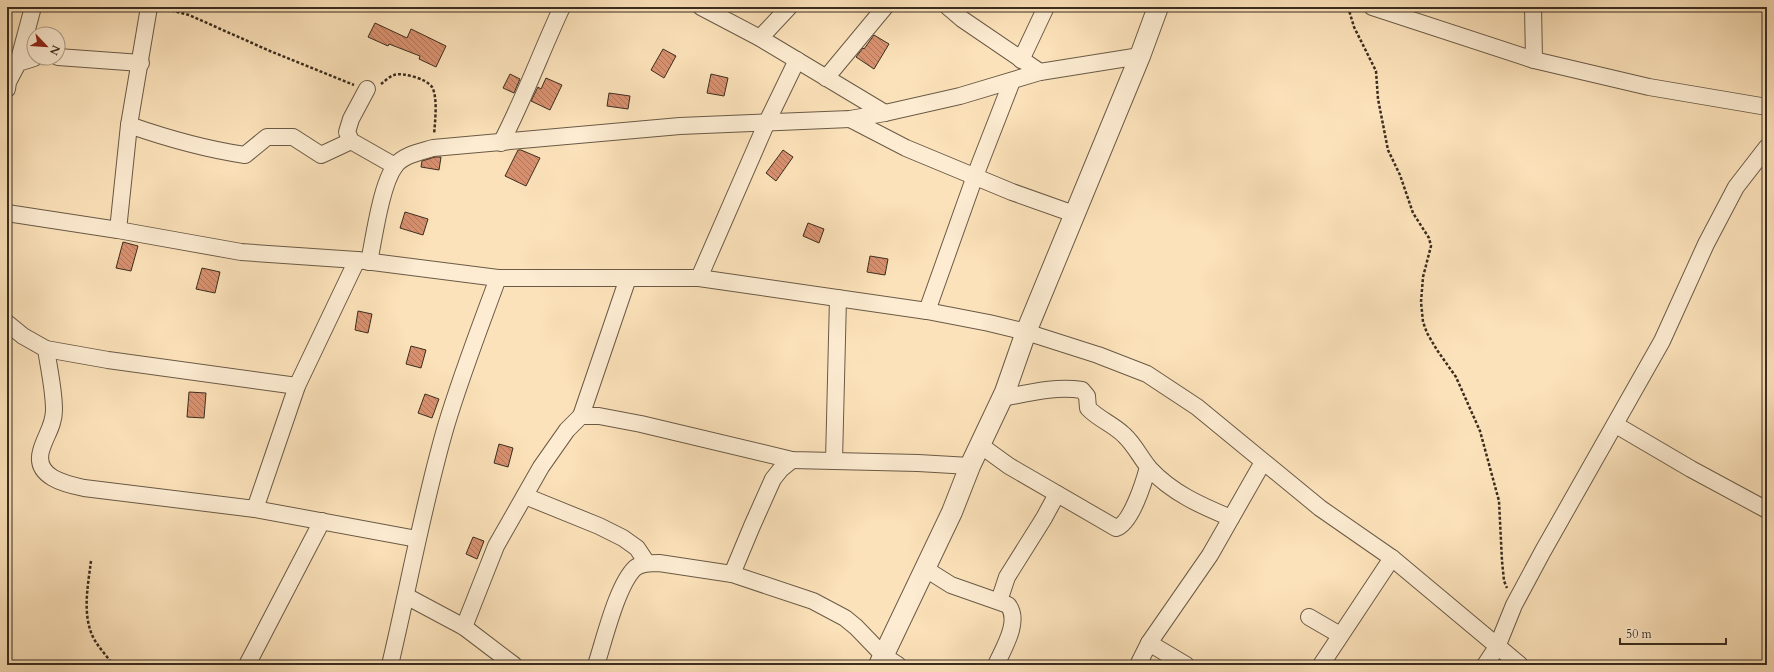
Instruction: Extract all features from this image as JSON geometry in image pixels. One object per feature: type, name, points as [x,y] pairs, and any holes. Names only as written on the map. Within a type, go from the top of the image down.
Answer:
[{"type":"street","points":[[7,89],[8,82],[18,63],[33,7]]},
{"type":"street","points":[[118,230],[129,125],[141,63],[149,7]]},
{"type":"street","points":[[501,143],[517,112],[562,7]]},
{"type":"street","points":[[701,7],[760,38],[885,113]]},
{"type":"street","points":[[760,38],[790,7]]},
{"type":"street","points":[[826,78],[885,7]]},
{"type":"street","points":[[948,7],[962,19],[1040,72]]},
{"type":"street","points":[[1021,60],[1046,7]]},
{"type":"street","points":[[596,665],[620,595],[628,577],[636,567],[648,563],[659,563],[732,574],[799,596],[835,613],[856,627],[887,662],[924,568],[952,512],[970,466],[1002,398],[1026,332],[1140,56],[1158,7]]},
{"type":"street","points":[[1372,7],[1534,60],[1648,87],[1767,107]]},
{"type":"street","points":[[1533,7],[1534,60]]},
{"type":"street","points":[[255,509],[297,386],[363,261],[387,183],[395,166],[409,155],[433,148],[680,126],[850,119],[885,113],[960,96],[1040,72],[1140,56]]},
{"type":"street","points":[[66,58],[141,63]]},
{"type":"street","points":[[18,63],[26,60]]},
{"type":"street","points":[[699,278],[767,122],[797,60]]},
{"type":"street","points":[[927,311],[975,176],[1012,81]]},
{"type":"street","points":[[367,89],[351,119],[347,132],[351,141],[395,166]]},
{"type":"street","points":[[850,119],[906,148],[1074,214]]},
{"type":"street","points":[[129,125],[207,149],[245,155],[267,137],[293,137],[321,155],[351,141]]},
{"type":"street","points":[[1485,665],[1497,648],[1514,605],[1580,484],[1616,425],[1662,341],[1706,244],[1736,188],[1761,165],[1767,147]]},
{"type":"street","points":[[7,213],[118,230],[241,252],[363,261],[498,278],[699,278],[927,311],[1026,332],[1098,355],[1148,374],[1197,407],[1320,508],[1392,558],[1497,648],[1520,665]]},
{"type":"street","points":[[390,665],[417,539],[446,426],[498,278]]},
{"type":"street","points":[[464,627],[496,546],[541,467],[566,430],[581,416],[628,278]]},
{"type":"street","points":[[834,461],[838,298]]},
{"type":"street","points":[[7,323],[23,336],[46,349],[108,360],[297,386]]},
{"type":"street","points":[[46,349],[54,411],[52,425],[40,452],[42,468],[52,478],[67,484],[84,488],[255,509],[417,539]]},
{"type":"street","points":[[1002,398],[1044,389],[1082,390],[1087,396],[1088,408],[1096,416],[1109,423],[1126,436],[1148,467],[1164,482],[1182,495],[1231,518]]},
{"type":"street","points":[[581,416],[598,416],[641,424],[792,460],[918,463],[970,466]]},
{"type":"street","points":[[1616,425],[1691,469],[1767,510]]},
{"type":"street","points":[[980,445],[1009,466],[1112,527],[1120,527],[1133,508],[1141,491],[1148,467]]},
{"type":"street","points":[[732,574],[773,480],[780,469],[792,460]]},
{"type":"street","points":[[1138,665],[1149,644],[1206,562],[1263,462]]},
{"type":"street","points":[[999,601],[1007,577],[1044,518],[1057,494]]},
{"type":"street","points":[[525,496],[599,526],[623,538],[637,548],[648,563]]},
{"type":"street","points":[[247,665],[322,521]]},
{"type":"street","points":[[1321,665],[1392,558]]},
{"type":"street","points":[[924,568],[951,585],[999,601],[1008,605],[1012,610],[1013,623],[996,665]]},
{"type":"street","points":[[406,596],[464,627],[514,665]]},
{"type":"street","points":[[1309,617],[1340,635]]},
{"type":"street","points":[[1149,644],[1186,665]]},
{"type":"path","points":[[156,7],[189,15],[270,51],[359,87],[367,89],[378,86],[394,75],[405,74],[424,81],[432,87],[435,99],[433,148]]},
{"type":"path","points":[[1348,7],[1354,27],[1376,71],[1378,99],[1388,150],[1400,175],[1413,213],[1429,238],[1431,246],[1424,277],[1421,302],[1423,322],[1427,333],[1437,350],[1456,377],[1480,431],[1499,500],[1504,581],[1514,605]]},
{"type":"path","points":[[91,561],[87,594],[88,620],[93,638],[113,665]]},
{"type":"building","points":[[375,23],[407,38],[411,29],[446,46],[436,67],[419,59],[420,56],[389,44],[388,46],[368,37]]},
{"type":"building","points":[[874,35],[889,44],[874,69],[856,57]]},
{"type":"building","points":[[663,49],[676,56],[664,78],[651,70]]},
{"type":"building","points":[[510,74],[520,79],[514,93],[503,88]]},
{"type":"building","points":[[711,74],[728,78],[724,96],[707,93]]},
{"type":"building","points":[[546,78],[562,85],[550,110],[531,101],[538,87],[541,89]]},
{"type":"building","points":[[609,93],[630,96],[628,109],[607,106]]},
{"type":"building","points":[[518,150],[540,158],[526,186],[505,176]]},
{"type":"building","points":[[783,150],[793,157],[776,181],[766,173]]},
{"type":"building","points":[[435,157],[441,157],[439,170],[421,167],[422,161]]},
{"type":"building","points":[[405,212],[428,219],[423,235],[400,228]]},
{"type":"building","points":[[808,223],[824,229],[819,243],[803,236]]},
{"type":"building","points":[[123,242],[138,246],[131,271],[116,268]]},
{"type":"building","points":[[870,256],[888,259],[885,275],[867,272]]},
{"type":"building","points":[[202,268],[220,272],[215,293],[196,289]]},
{"type":"building","points":[[358,311],[372,314],[368,333],[355,330]]},
{"type":"building","points":[[411,346],[426,350],[421,368],[406,364]]},
{"type":"building","points":[[189,392],[206,393],[204,418],[187,417]]},
{"type":"building","points":[[425,394],[439,399],[432,418],[418,413]]},
{"type":"building","points":[[499,444],[513,448],[508,467],[494,463]]},
{"type":"building","points":[[473,537],[484,541],[477,559],[466,554]]}]
